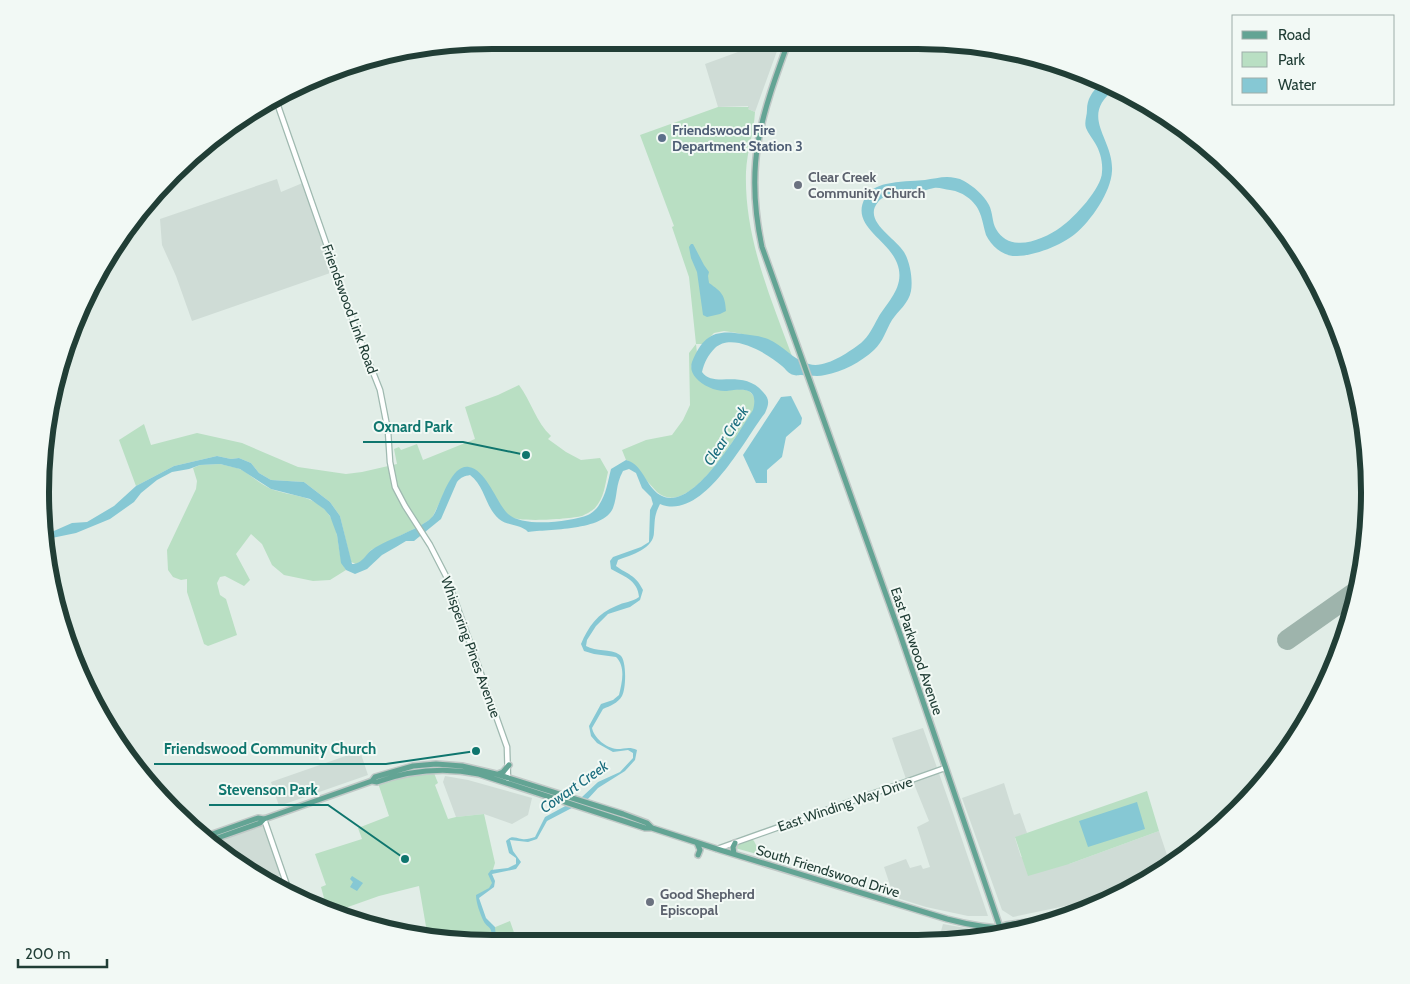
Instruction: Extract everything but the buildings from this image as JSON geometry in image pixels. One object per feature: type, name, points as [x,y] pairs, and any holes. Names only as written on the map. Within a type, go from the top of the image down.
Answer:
[{"type":"main road","name":"East Parkwood Avenue","points":[[786,49],[762,121],[755,155],[754,192],[756,217],[762,247],[900,634],[1000,928]]},
{"type":"main road","name":"Friendswood Link Road","points":[[277,104],[356,329],[380,390],[388,431],[393,478],[401,499],[412,518]]},
{"type":"main road","name":"Whispering Pines Avenue","points":[[412,518],[447,578],[507,747],[508,780]]},
{"type":"main road","points":[[496,774],[503,772],[509,765]]},
{"type":"main road","name":"South Friendswood Drive","points":[[372,781],[375,777],[413,766],[462,766],[496,774],[558,799],[645,828],[652,828],[948,920],[998,928]]},
{"type":"main road","name":"East Winding Way Drive","points":[[717,849],[945,768]]},
{"type":"main road","name":"South Friendswood Drive","points":[[216,838],[260,823],[264,819],[372,781],[377,782],[416,772],[445,770],[463,771],[508,780],[564,795],[647,823],[652,828]]},
{"type":"main road","name":"South Friendswood Drive","points":[[211,835],[258,818],[264,819]]},
{"type":"main road","points":[[264,819],[287,885]]},
{"type":"main road","points":[[697,843],[700,850],[698,855]]},
{"type":"main road","points":[[734,854],[733,847],[735,843]]},
{"type":"main road","name":"South Friendswood Drive","points":[[1001,927],[1006,924],[1025,922]]},
{"type":"shaded area","points":[[746,49],[778,49],[755,112],[748,109],[748,106],[718,107],[705,64]]},
{"type":"shaded area","points":[[277,179],[281,192],[305,182],[336,271],[192,321],[176,276],[162,245],[160,219]]},
{"type":"shaded area","points":[[923,728],[988,916],[968,916],[926,907],[894,897],[884,867],[906,859],[910,868],[921,865],[923,869],[930,867],[917,827],[929,821],[914,784],[906,779],[892,738]]},
{"type":"shaded area","points":[[360,751],[368,775],[279,806],[271,782]]},
{"type":"shaded area","points":[[445,776],[468,780],[532,798],[528,815],[512,824],[484,814],[456,817],[443,782]]},
{"type":"shaded area","points":[[1004,783],[1014,815],[1020,813],[1027,833],[1015,838],[1021,857],[1069,864],[1159,831],[1168,858],[1140,876],[1106,894],[1065,906],[1013,917],[1002,910],[962,798]]},
{"type":"shaded area","points":[[262,824],[282,875],[274,878],[270,876],[217,840]]},
{"type":"shaded area","points":[[943,924],[980,930],[947,934],[940,934]]},
{"type":"green space","points":[[718,107],[749,107],[748,109],[755,112],[746,172],[749,220],[767,289],[792,356],[769,340],[724,331],[714,333],[703,344],[696,344],[689,277],[672,227],[674,226],[640,135]]},
{"type":"green space","points":[[696,344],[697,353],[691,367],[726,391],[743,389],[752,393],[755,403],[754,410],[712,470],[698,484],[684,494],[670,498],[657,492],[626,460],[622,450],[646,440],[672,435],[683,420],[690,405],[689,353]]},
{"type":"green space","points":[[519,385],[541,424],[551,436],[548,439],[581,460],[600,458],[608,472],[602,496],[595,508],[582,516],[576,517],[544,520],[514,518],[503,510],[481,476],[468,467],[451,479],[432,518],[420,526],[371,550],[362,561],[356,564],[351,562],[340,516],[330,502],[304,482],[271,480],[259,473],[251,463],[239,458],[231,459],[217,456],[174,466],[136,486],[119,440],[144,424],[151,445],[197,433],[242,443],[298,467],[346,474],[362,472],[397,464],[394,449],[399,447],[401,450],[417,444],[423,460],[475,439],[465,407]]},
{"type":"green space","points":[[220,464],[240,469],[271,489],[303,497],[323,508],[333,521],[346,570],[330,580],[313,581],[284,575],[272,565],[262,544],[251,534],[236,554],[250,580],[244,586],[225,576],[220,577],[217,583],[220,595],[226,599],[237,635],[208,646],[204,644],[187,592],[187,579],[181,580],[173,577],[168,570],[167,550],[196,489],[197,481],[193,468],[200,465]]},
{"type":"green space","points":[[416,773],[434,773],[438,783],[435,785],[448,819],[484,814],[495,863],[491,876],[494,881],[492,886],[477,898],[485,919],[493,928],[510,921],[515,935],[463,934],[427,930],[419,886],[379,896],[342,909],[322,902],[321,899],[324,898],[321,887],[326,885],[315,854],[362,839],[358,828],[389,816],[378,783]]},
{"type":"green space","points":[[1147,791],[1159,831],[1069,864],[1028,876],[1015,837]]},
{"type":"green space","points":[[752,839],[758,849],[772,854],[771,858],[735,848],[736,844]]},
{"type":"water","points":[[1098,87],[1111,93],[1104,99],[1099,109],[1098,119],[1111,159],[1111,179],[1099,206],[1081,228],[1069,238],[1048,249],[1024,256],[1012,256],[1003,253],[992,243],[986,235],[976,206],[969,198],[960,193],[936,188],[911,194],[889,195],[878,202],[874,209],[874,216],[882,229],[904,252],[909,266],[912,286],[908,299],[892,320],[882,340],[874,350],[845,369],[819,376],[789,373],[768,355],[740,343],[722,344],[710,353],[702,372],[707,377],[714,379],[746,381],[755,385],[767,397],[768,404],[765,413],[734,458],[707,490],[692,501],[676,506],[660,504],[656,515],[653,538],[650,543],[641,550],[618,560],[616,566],[634,578],[643,590],[640,600],[630,607],[608,614],[596,626],[587,640],[586,646],[590,648],[612,651],[620,655],[625,668],[622,696],[616,702],[603,709],[592,728],[598,739],[609,747],[637,750],[635,760],[625,771],[598,788],[587,800],[547,821],[537,839],[528,842],[510,840],[513,851],[521,862],[516,869],[492,874],[495,881],[494,887],[479,898],[486,918],[495,927],[496,935],[491,935],[491,931],[482,917],[477,905],[476,895],[489,888],[492,883],[488,874],[491,870],[508,868],[516,864],[516,858],[509,853],[506,841],[512,837],[525,839],[535,837],[545,817],[582,797],[598,782],[620,772],[633,758],[633,753],[628,750],[613,752],[597,743],[591,736],[589,726],[601,704],[613,700],[619,695],[622,670],[616,657],[584,651],[581,644],[590,626],[604,612],[639,597],[636,586],[625,576],[611,569],[610,561],[613,557],[641,547],[649,542],[650,510],[653,504],[651,497],[642,488],[636,473],[629,469],[623,471],[613,508],[608,516],[599,521],[575,528],[528,532],[525,529],[499,519],[491,509],[479,485],[470,475],[465,476],[457,482],[441,519],[414,541],[406,541],[382,555],[367,569],[355,574],[346,570],[341,563],[337,535],[330,516],[324,509],[310,499],[271,489],[240,469],[220,464],[200,465],[172,472],[157,480],[141,493],[134,502],[110,519],[76,533],[52,538],[51,532],[72,523],[87,522],[114,506],[136,486],[174,466],[217,456],[231,459],[239,458],[251,463],[259,473],[271,480],[304,482],[330,502],[340,516],[352,564],[359,562],[379,545],[429,520],[433,516],[451,478],[462,468],[469,467],[481,474],[507,513],[523,521],[570,520],[588,515],[596,509],[603,497],[611,469],[626,460],[637,466],[660,495],[673,498],[686,493],[713,468],[753,410],[754,397],[752,393],[744,390],[723,391],[706,386],[692,373],[692,362],[706,340],[711,336],[725,332],[759,336],[768,339],[803,362],[815,365],[836,359],[861,343],[869,334],[895,293],[899,279],[897,263],[892,254],[866,225],[862,217],[865,198],[874,189],[883,185],[944,177],[958,178],[984,197],[989,205],[996,229],[1002,237],[1018,243],[1036,240],[1054,232],[1080,210],[1101,179],[1101,157],[1085,124],[1087,106],[1092,93]]},
{"type":"water","points":[[693,244],[709,272],[709,283],[724,297],[726,311],[720,314],[707,317],[703,315],[697,272],[689,247]]},
{"type":"water","points":[[791,396],[802,418],[801,424],[786,437],[782,457],[767,470],[767,483],[756,483],[743,455],[781,397]]},
{"type":"water","points":[[1137,802],[1145,829],[1088,847],[1079,821]]},
{"type":"water","points":[[352,876],[363,883],[357,891],[350,887],[353,882],[350,879]]},
{"type":"runway","points":[[1287,640],[1348,597]]},
{"type":"place","name":"Friendswood Fire Department Station 3","points":[[662,138]]},
{"type":"place","name":"Clear Creek Community Church","points":[[798,185]]},
{"type":"place","name":"Oxnard Park","points":[[526,455]]},
{"type":"place","name":"Friendswood Community Church","points":[[476,751]]},
{"type":"place","name":"Stevenson Park","points":[[405,859]]},
{"type":"place","name":"Good Shepherd Episcopal","points":[[650,902]]},
{"type":"water label","name":"Clear Creek","points":[[726,436]]},
{"type":"water label","name":"Cowart Creek","points":[[574,787]]}]
